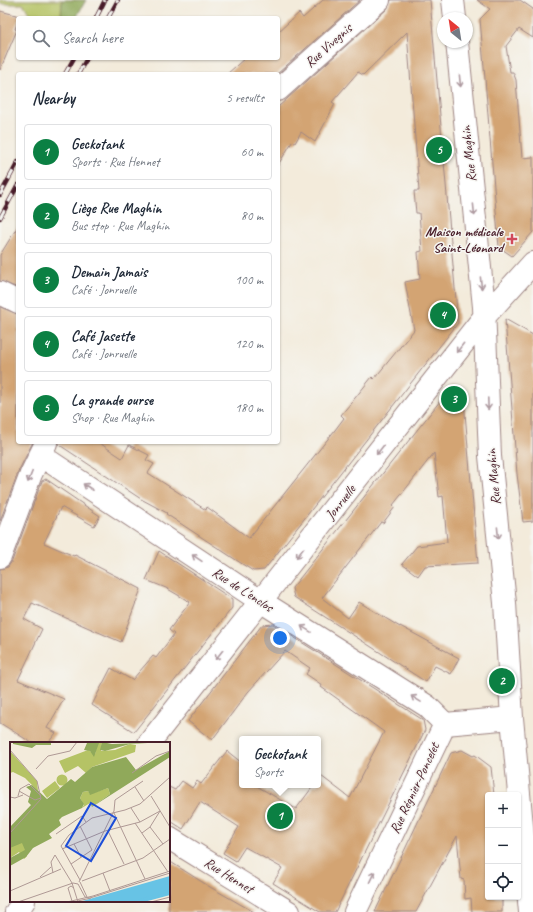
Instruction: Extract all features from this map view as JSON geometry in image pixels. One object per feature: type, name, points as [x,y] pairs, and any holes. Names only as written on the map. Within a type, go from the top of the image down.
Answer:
[{"type":"street","name":"Rue Vivegnis","points":[[280,88],[379,0]]},
{"type":"street","points":[[453,0],[454,12]]},
{"type":"street","name":"Rue Maghin","points":[[458,48],[484,317],[490,456],[505,603],[512,718],[530,912]]},
{"type":"street","name":"Jonruelle","points":[[150,742],[262,602],[484,317],[529,275]]},
{"type":"street","points":[[0,293],[16,301]]},
{"type":"street","points":[[0,557],[31,474],[43,449]]},
{"type":"street","name":"Rue de L'enclos","points":[[43,449],[262,602],[427,706],[445,724]]},
{"type":"street","points":[[445,724],[512,718]]},
{"type":"street","name":"Rue Régnier-Poncelet","points":[[355,912],[445,724]]},
{"type":"street","name":"Rue Hennet","points":[[170,839],[289,912]]},
{"type":"street","points":[[16,912],[23,902]]},
{"type":"green space","points":[[0,0],[62,0],[61,16],[32,16],[23,4],[0,4]]},
{"type":"green space","points":[[62,0],[86,0],[77,16],[61,16]]},
{"type":"building","points":[[323,0],[360,0],[279,72],[229,72],[243,60],[280,60],[280,30],[299,13],[303,18]]},
{"type":"building","points":[[391,0],[430,0],[458,323],[264,570],[253,571],[166,514],[167,513],[141,499],[58,444],[101,444],[122,458],[129,445],[149,455],[146,460],[154,464],[148,473],[206,510],[207,507],[249,538],[344,418],[341,415],[372,377],[374,379],[414,330],[405,282],[420,279],[418,252],[422,251],[419,213],[416,213],[414,191],[419,191],[407,32],[363,75],[358,72],[332,102],[335,104],[315,142],[301,132],[295,143],[292,142],[280,162],[280,105],[387,9]]},
{"type":"building","points":[[477,0],[520,0],[533,9],[533,38],[519,29],[506,46],[510,72],[513,72],[516,80],[522,158],[533,157],[533,232],[512,256],[499,247],[480,19],[490,9]]},
{"type":"building","points":[[0,11],[20,16],[16,16],[16,32],[0,70]]},
{"type":"building","points":[[16,229],[16,287],[0,281],[0,255]]},
{"type":"building","points":[[0,307],[16,313],[16,444],[32,444],[19,470],[0,521]]},
{"type":"building","points":[[505,319],[533,335],[533,521],[523,522],[517,474]]},
{"type":"building","points":[[452,386],[464,390],[478,563],[425,566],[418,576],[402,564],[417,546],[447,542],[443,496],[439,497],[434,453],[393,505],[395,507],[383,523],[381,522],[322,598],[348,618],[359,602],[400,627],[459,658],[451,674],[435,666],[426,682],[294,597],[292,588]]},
{"type":"building","points":[[46,479],[100,516],[94,526],[61,507],[44,543],[74,556],[75,555],[141,589],[121,642],[32,603],[24,619],[42,629],[18,680],[64,699],[47,728],[56,733],[49,742],[30,742],[0,723],[0,569],[8,567],[12,561],[42,481]]},
{"type":"building","points":[[159,551],[232,599],[232,608],[134,732],[92,705],[111,668],[132,680],[153,656],[156,658],[174,634],[169,630],[190,602],[166,588],[146,580]]},
{"type":"building","points":[[273,624],[423,720],[425,730],[335,912],[320,912],[273,883],[282,868],[245,847],[236,861],[223,853],[239,827],[200,802],[183,829],[170,821],[170,788],[175,790],[182,781],[192,788],[197,781],[201,784],[227,751],[239,761],[239,788],[260,788],[296,809],[312,788],[321,788],[321,776],[350,798],[384,732],[321,687],[322,685],[306,674],[310,668],[285,651],[248,692],[212,740],[188,721],[262,625]]},
{"type":"building","points":[[462,750],[473,756],[475,755],[491,767],[494,792],[485,792],[485,900],[502,900],[502,912],[472,912],[471,898],[465,899],[464,880],[461,879],[457,836],[416,912],[375,912],[451,753]]},
{"type":"building","points":[[170,862],[254,912],[169,912]]},
{"type":"railway","points":[[97,16],[105,0]]},
{"type":"railway","points":[[109,16],[118,0]]},
{"type":"railway","points":[[66,72],[73,60]]},
{"type":"railway","points":[[79,72],[86,60]]},
{"type":"railway","points":[[0,195],[16,166]]},
{"type":"railway","points":[[0,218],[16,189]]},
{"type":"place","name":"La grande ourse","points":[[439,150]]},
{"type":"place","name":"Maison médicale Saint-Léonard","points":[[512,239]]},
{"type":"place","name":"Café Jasette","points":[[443,315]]},
{"type":"place","name":"Demain Jamais","points":[[454,399]]},
{"type":"place","name":"Liège Rue Maghin","points":[[502,681]]},
{"type":"place","name":"Geckotank","points":[[280,816]]}]
